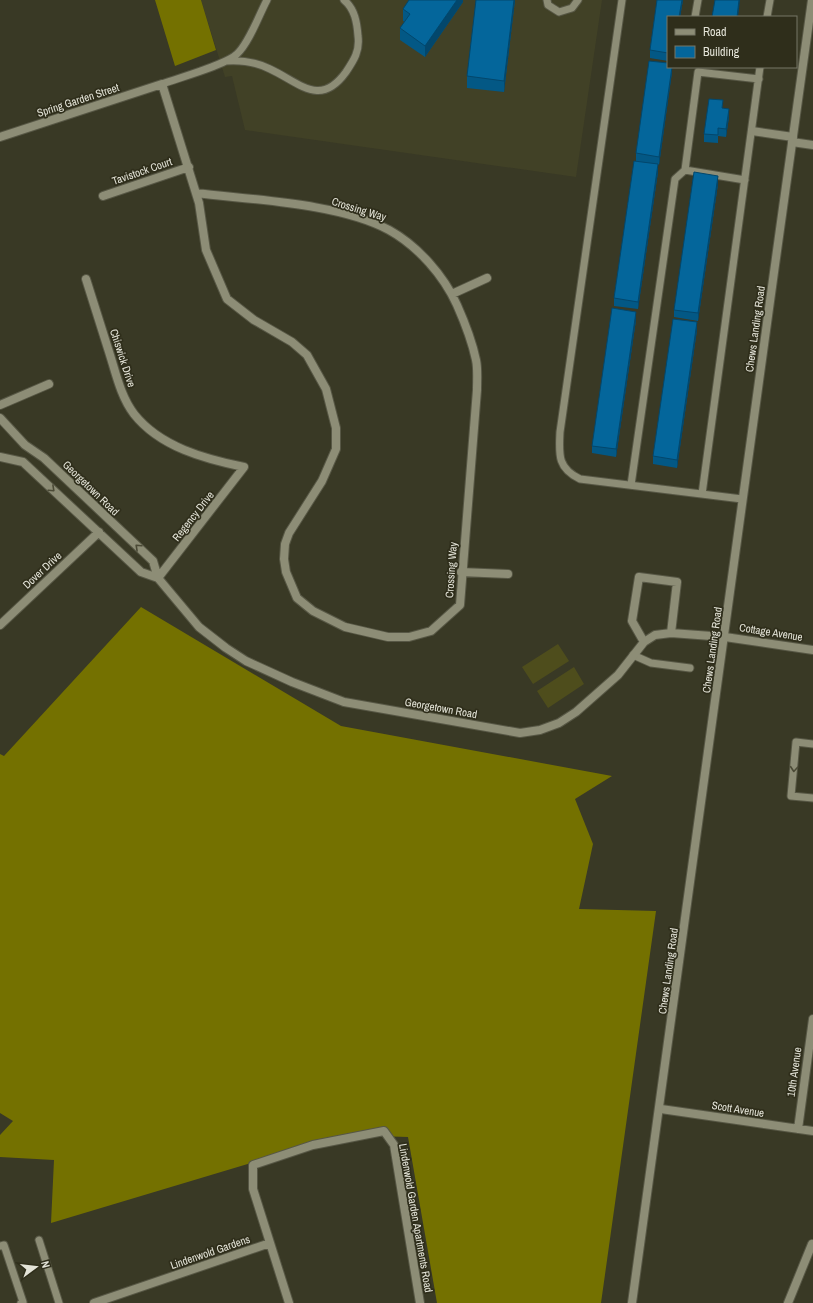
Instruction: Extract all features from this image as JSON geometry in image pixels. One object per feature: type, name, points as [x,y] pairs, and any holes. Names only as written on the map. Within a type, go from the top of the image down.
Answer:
[{"type":"street","name":"Chews Landing Road","points":[[632,1303],[661,1109],[725,637],[742,499],[812,0]]},
{"type":"street","name":"Spring Garden Street","points":[[0,136],[162,84]]},
{"type":"street","name":"Crossing Way","points":[[162,84],[189,167],[196,193],[199,204],[206,250],[227,299],[254,320],[292,342],[307,356],[326,389],[336,428],[336,449],[322,481],[289,533],[286,544],[284,559],[286,572],[298,598],[313,611],[345,627],[388,637],[409,637],[431,631],[460,605],[461,572],[477,390],[477,361],[466,325],[452,294],[437,271],[415,250],[389,230],[362,219],[318,208],[196,193]]},
{"type":"street","points":[[752,131],[813,145]]},
{"type":"street","name":"Tavistock Court","points":[[103,196],[189,167]]},
{"type":"street","points":[[452,294],[487,278]]},
{"type":"street","name":"Chiswick Drive","points":[[86,279],[120,388],[133,413],[150,430],[177,446],[209,460],[244,466]]},
{"type":"street","points":[[0,405],[49,384]]},
{"type":"street","name":"Georgetown Road","points":[[0,418],[33,452],[44,458],[153,561],[158,578],[199,627],[246,661],[292,682],[344,702],[520,733],[540,730],[559,723],[576,712],[618,675],[644,642],[655,635],[671,632],[725,637]]},
{"type":"street","points":[[0,457],[23,462],[33,452]]},
{"type":"street","name":"Georgetown Road","points":[[23,462],[141,572],[158,578]]},
{"type":"street","name":"Regency Drive","points":[[158,578],[244,466]]},
{"type":"street","name":"Dover Drive","points":[[0,625],[99,532]]},
{"type":"street","points":[[461,572],[508,574]]},
{"type":"street","points":[[644,642],[632,621],[639,577],[677,582],[671,632]]},
{"type":"street","name":"Cottage Avenue","points":[[725,637],[813,650]]},
{"type":"street","name":"10th Avenue","points":[[798,1129],[813,1019]]},
{"type":"street","name":"Scott Avenue","points":[[661,1109],[813,1131]]},
{"type":"street","name":"Lindenwold Garden Apartments Road","points":[[289,1303],[253,1189],[253,1166],[313,1145],[384,1131],[394,1145],[420,1303]]},
{"type":"street","name":"Lindenwold Gardens","points":[[94,1303],[270,1243]]},
{"type":"street","points":[[788,1303],[812,1244]]},
{"type":"lane","points":[[162,84],[226,61],[236,55],[242,48],[267,0]]},
{"type":"lane","points":[[226,61],[236,60],[269,68],[313,91],[322,92],[329,89],[338,84],[356,59],[359,48],[353,10],[344,0]]},
{"type":"lane","points":[[547,0],[548,5],[559,12],[572,8],[578,0]]},
{"type":"lane","points":[[622,0],[586,245],[559,447],[560,461],[570,474],[580,479],[742,499]]},
{"type":"lane","points":[[696,16],[698,0]]},
{"type":"lane","points":[[767,16],[770,0]]},
{"type":"lane","points":[[702,494],[760,68]]},
{"type":"lane","points":[[631,485],[675,179],[686,170],[696,70],[759,79]]},
{"type":"lane","points":[[686,170],[745,180]]},
{"type":"lane","points":[[633,655],[651,663],[690,668]]},
{"type":"lane","points":[[813,744],[796,742],[791,796],[813,798]]},
{"type":"lane","points":[[39,1240],[59,1303]]},
{"type":"lane","points":[[0,1246],[4,1245],[8,1254],[23,1302],[20,1303]]},
{"type":"shaded area","points":[[155,0],[201,0],[216,50],[175,66]]},
{"type":"shaded area","points":[[201,0],[602,0],[576,177],[245,130],[232,76],[225,77]]},
{"type":"shaded area","points":[[141,607],[341,726],[612,776],[575,799],[593,844],[579,909],[656,911],[601,1303],[437,1303],[408,1137],[344,1135],[51,1223],[54,1160],[0,1157],[0,1135],[13,1121],[0,1113],[0,754],[4,756]]},
{"type":"shaded area","points":[[558,644],[569,661],[533,684],[522,667]]},
{"type":"shaded area","points":[[574,667],[584,684],[548,708],[537,691]]},
{"type":"building","points":[[409,0],[457,0],[425,46],[400,28],[410,14],[403,9]]},
{"type":"building","points":[[476,0],[514,0],[504,81],[467,76]]},
{"type":"building","points":[[657,0],[682,0],[679,16],[667,16],[667,53],[650,50]]},
{"type":"building","points":[[715,0],[739,0],[737,16],[712,16]]},
{"type":"building","points":[[649,61],[667,63],[667,68],[672,68],[659,157],[636,153]]},
{"type":"building","points":[[709,99],[723,100],[722,108],[729,109],[726,129],[718,128],[718,135],[704,134]]},
{"type":"building","points":[[634,161],[658,164],[638,302],[614,298]]},
{"type":"building","points":[[694,172],[718,176],[698,313],[674,310]]},
{"type":"building","points":[[612,308],[636,312],[616,449],[592,446]]},
{"type":"building","points":[[673,319],[697,322],[677,460],[653,456]]}]
